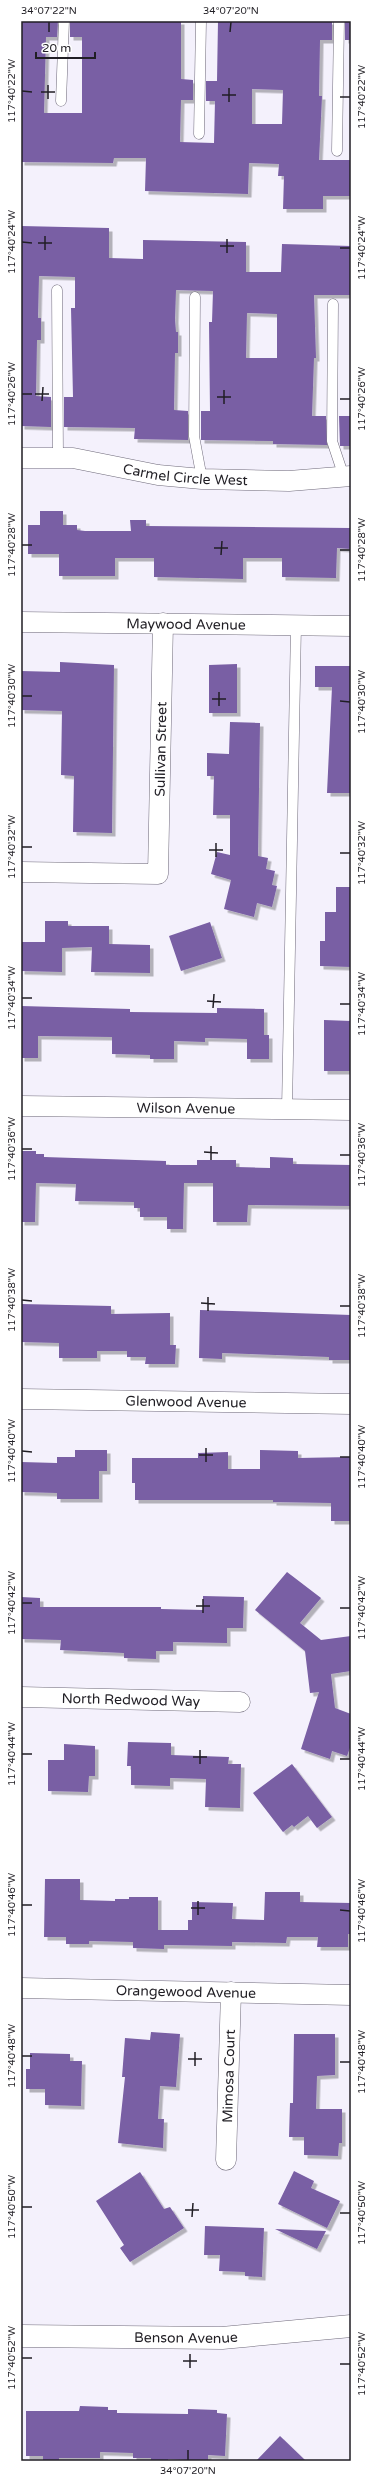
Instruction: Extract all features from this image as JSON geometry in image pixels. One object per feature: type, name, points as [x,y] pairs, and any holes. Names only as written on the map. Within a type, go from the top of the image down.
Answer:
[{"type":"main road","name":"Benson Avenue","points":[[21,2336],[222,2338],[351,2326]]},
{"type":"street","name":"Carmel Circle West","points":[[21,458],[73,458],[158,475],[202,479],[289,481],[348,477]]},
{"type":"street","name":"Maywood Avenue","points":[[21,622],[351,626]]},
{"type":"street","name":"Sullivan Street","points":[[21,872],[158,874],[163,624]]},
{"type":"street","name":"Wilson Avenue","points":[[21,1106],[351,1110]]},
{"type":"street","name":"Glenwood Avenue","points":[[21,1400],[351,1404]]},
{"type":"street","name":"North Redwood Way","points":[[21,1698],[240,1702]]},
{"type":"street","name":"Orangewood Avenue","points":[[21,1988],[351,1995]]},
{"type":"street","name":"Mimosa Court","points":[[226,2160],[231,1992]]},
{"type":"lane","points":[[61,101],[64,21]]},
{"type":"lane","points":[[199,134],[201,21]]},
{"type":"lane","points":[[337,151],[339,21]]},
{"type":"lane","points":[[57,290],[58,457]]},
{"type":"lane","points":[[195,296],[194,436],[202,479]]},
{"type":"lane","points":[[333,304],[332,441],[348,477]]},
{"type":"lane","points":[[287,1109],[296,625]]},
{"type":"building","points":[[21,21],[58,21],[57,37],[46,37],[44,113],[82,113],[82,37],[70,37],[70,21],[181,21],[181,79],[193,80],[193,100],[181,100],[180,142],[214,143],[215,101],[206,101],[206,81],[217,81],[218,21],[332,21],[332,40],[320,40],[319,96],[322,96],[319,160],[351,160],[351,196],[323,196],[323,209],[283,209],[284,176],[278,176],[279,164],[249,163],[248,194],[145,191],[146,158],[114,158],[113,163],[21,162]],"holes":[[[252,89],[283,90],[282,124],[252,124]]]},
{"type":"building","points":[[345,21],[351,21],[351,40],[345,40]]},
{"type":"building","points":[[21,226],[109,228],[109,258],[143,259],[143,240],[246,242],[246,272],[281,272],[282,244],[351,246],[351,295],[314,295],[316,358],[314,358],[312,416],[326,416],[327,445],[273,444],[273,441],[201,440],[201,411],[210,411],[209,322],[212,322],[213,291],[176,290],[175,320],[176,332],[178,332],[178,353],[175,353],[174,410],[188,411],[188,440],[134,439],[135,428],[64,427],[64,397],[73,397],[71,308],[75,308],[75,277],[39,276],[38,318],[41,318],[41,340],[37,340],[36,396],[51,397],[51,427],[21,426]],"holes":[[[247,313],[277,314],[277,358],[246,358]]]},
{"type":"building","points":[[339,416],[351,416],[351,446],[340,446]]},
{"type":"building","points":[[40,511],[63,511],[63,525],[77,525],[77,530],[85,531],[131,531],[130,520],[146,520],[146,526],[351,528],[351,549],[337,548],[336,578],[282,577],[282,558],[243,558],[243,579],[154,577],[154,558],[115,558],[115,576],[59,576],[59,554],[28,554],[28,525],[40,525]]},
{"type":"building","points":[[60,662],[114,665],[112,833],[73,832],[74,776],[61,775],[62,711],[21,710],[21,671],[60,672]]},
{"type":"building","points":[[237,664],[237,713],[209,713],[209,665]]},
{"type":"building","points":[[315,666],[351,666],[351,793],[327,793],[332,687],[315,687]]},
{"type":"building","points":[[230,722],[260,723],[258,856],[268,858],[266,869],[275,871],[272,885],[277,886],[272,907],[257,903],[254,917],[224,909],[231,880],[211,874],[217,852],[230,855],[230,815],[213,815],[214,776],[207,776],[207,753],[229,754]]},
{"type":"building","points":[[336,887],[351,887],[351,967],[320,966],[320,941],[325,941],[325,912],[336,912]]},
{"type":"building","points":[[45,921],[68,921],[68,926],[109,926],[109,944],[150,945],[150,973],[91,972],[92,947],[62,948],[62,972],[21,971],[21,942],[45,942]]},
{"type":"building","points":[[210,922],[222,958],[181,971],[169,936]]},
{"type":"building","points":[[21,1006],[130,1009],[130,1012],[217,1013],[217,1008],[264,1009],[264,1035],[269,1035],[269,1059],[247,1059],[247,1039],[205,1038],[205,1042],[174,1041],[174,1059],[150,1059],[150,1055],[112,1054],[112,1037],[38,1036],[38,1058],[21,1058]]},
{"type":"building","points":[[324,1020],[351,1021],[351,1071],[324,1071]]},
{"type":"building","points":[[21,1151],[36,1151],[36,1154],[44,1154],[44,1157],[166,1161],[166,1165],[197,1165],[197,1160],[236,1160],[236,1167],[270,1168],[270,1157],[293,1158],[293,1164],[351,1165],[351,1206],[248,1205],[247,1222],[213,1222],[213,1183],[184,1183],[183,1229],[167,1229],[167,1217],[140,1217],[140,1208],[134,1208],[134,1202],[75,1201],[76,1184],[36,1183],[35,1222],[21,1222]]},
{"type":"building","points":[[21,1304],[111,1306],[111,1314],[170,1313],[170,1345],[176,1345],[175,1364],[145,1364],[146,1357],[127,1357],[127,1351],[97,1351],[97,1358],[59,1358],[59,1343],[21,1342]]},
{"type":"building","points":[[200,1310],[351,1315],[351,1360],[329,1360],[329,1357],[222,1353],[222,1359],[199,1358]]},
{"type":"building","points":[[75,1450],[107,1450],[107,1471],[99,1471],[99,1499],[57,1499],[57,1493],[21,1492],[21,1462],[57,1463],[57,1457],[75,1457]]},
{"type":"building","points":[[260,1450],[298,1451],[298,1458],[351,1457],[351,1521],[331,1521],[331,1503],[273,1502],[273,1500],[135,1500],[135,1483],[132,1483],[132,1458],[198,1458],[198,1453],[228,1452],[228,1469],[260,1469]]},
{"type":"building","points":[[287,1572],[321,1598],[300,1623],[321,1640],[351,1636],[351,1671],[331,1674],[335,1708],[351,1714],[351,1745],[347,1756],[332,1751],[330,1759],[301,1749],[319,1692],[310,1693],[305,1651],[255,1610]]},
{"type":"building","points":[[203,1596],[244,1597],[243,1628],[227,1628],[227,1643],[173,1642],[173,1651],[156,1651],[156,1659],[124,1658],[124,1653],[60,1650],[61,1640],[21,1639],[21,1597],[40,1598],[40,1607],[161,1607],[161,1609],[203,1610]]},
{"type":"building","points":[[128,1742],[171,1743],[171,1755],[229,1757],[228,1764],[241,1764],[240,1808],[205,1807],[206,1779],[170,1778],[170,1786],[131,1785],[131,1766],[127,1766]]},
{"type":"building","points":[[64,1744],[95,1746],[95,1776],[89,1776],[88,1792],[48,1791],[48,1760],[64,1760]]},
{"type":"building","points":[[292,1764],[332,1817],[317,1828],[308,1816],[294,1827],[292,1825],[283,1832],[253,1793]]},
{"type":"building","points":[[45,1879],[80,1879],[80,1900],[115,1901],[115,1899],[129,1899],[129,1897],[158,1897],[158,1930],[188,1930],[188,1920],[192,1920],[192,1902],[233,1903],[232,1919],[264,1920],[265,1892],[300,1892],[300,1902],[351,1903],[351,1934],[348,1934],[348,1947],[317,1947],[318,1937],[287,1937],[286,1943],[232,1942],[232,1946],[164,1945],[164,1949],[133,1948],[133,1942],[89,1941],[89,1944],[66,1944],[66,1937],[44,1937]]},
{"type":"building","points":[[151,2032],[180,2034],[176,2087],[160,2086],[158,2119],[164,2119],[163,2148],[118,2143],[125,2077],[122,2077],[125,2038],[150,2040]]},
{"type":"building","points":[[294,2034],[335,2034],[335,2075],[317,2076],[316,2109],[342,2109],[342,2143],[339,2143],[338,2156],[304,2155],[304,2137],[289,2137],[290,2103],[293,2103]]},
{"type":"building","points":[[30,2053],[70,2054],[70,2061],[82,2061],[81,2106],[45,2105],[45,2089],[26,2089],[26,2069],[30,2069]]},
{"type":"building","points":[[294,2171],[314,2181],[311,2188],[340,2201],[327,2228],[278,2204]]},
{"type":"building","points":[[140,2172],[164,2209],[170,2207],[184,2228],[130,2262],[120,2248],[124,2245],[96,2201]]},
{"type":"building","points":[[205,2226],[264,2228],[262,2277],[245,2276],[245,2272],[219,2271],[220,2255],[204,2255]]},
{"type":"building","points":[[275,2229],[326,2231],[317,2249]]},
{"type":"building","points":[[80,2406],[108,2407],[108,2410],[117,2410],[117,2413],[188,2414],[188,2409],[217,2410],[217,2413],[227,2414],[225,2456],[208,2455],[208,2461],[168,2459],[168,2461],[151,2461],[151,2458],[133,2458],[133,2453],[100,2452],[100,2458],[59,2458],[59,2460],[43,2460],[43,2456],[26,2456],[26,2411],[79,2411]]},
{"type":"building","points":[[280,2436],[306,2461],[256,2461]]}]
